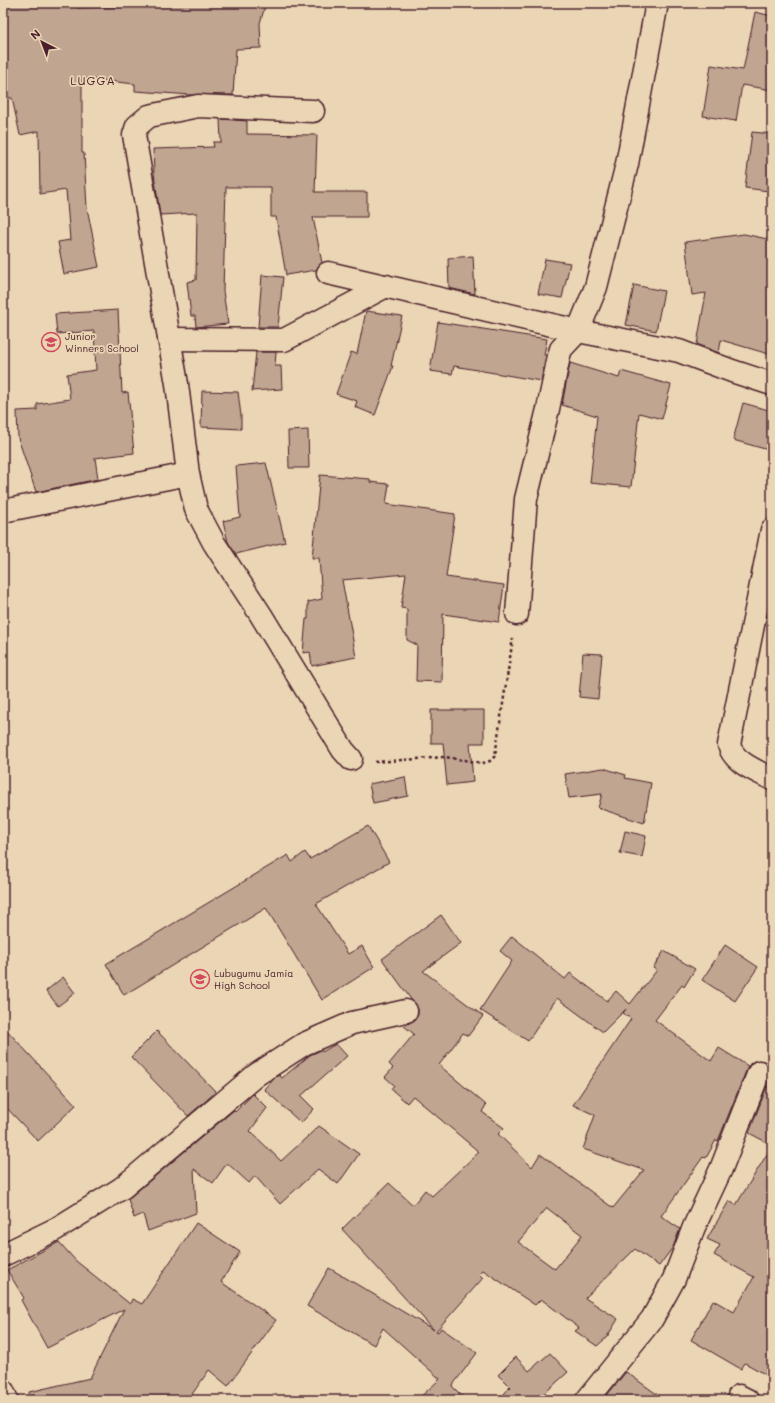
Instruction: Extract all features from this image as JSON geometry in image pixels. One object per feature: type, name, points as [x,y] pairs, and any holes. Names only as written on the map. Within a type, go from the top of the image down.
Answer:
[{"type":"street","points":[[517,614],[526,499],[548,409],[558,356],[561,350],[578,331],[596,287],[627,164],[657,3]]},
{"type":"street","points":[[313,111],[198,106],[149,116],[137,126],[134,135],[169,339],[188,474],[196,509],[214,543],[261,615],[343,750],[351,759]]},
{"type":"street","points":[[328,273],[578,331],[679,351],[772,384]]},
{"type":"street","points":[[169,339],[284,340],[386,286]]},
{"type":"street","points":[[3,510],[188,474]]},
{"type":"street","points":[[772,530],[729,745],[732,754],[743,763],[772,779]]},
{"type":"street","points":[[3,1256],[56,1229],[122,1188],[256,1075],[304,1044],[352,1023],[406,1011]]},
{"type":"street","points":[[588,1400],[652,1319],[674,1279],[694,1227],[721,1169],[759,1072]]},
{"type":"street","points":[[3,1391],[7,1400]]},
{"type":"path","points":[[351,759],[359,763],[445,758],[483,763],[490,761],[495,756],[517,614]]},
{"type":"building","points":[[3,3],[77,3],[77,8],[141,6],[141,3],[266,3],[260,23],[261,48],[236,49],[233,95],[191,95],[135,91],[135,84],[82,78],[82,153],[84,153],[87,208],[99,267],[64,274],[58,242],[70,240],[66,190],[40,194],[39,131],[20,135],[12,98],[3,97]]},
{"type":"building","points":[[755,12],[772,16],[772,90],[742,85],[736,121],[703,116],[711,65],[743,70]]},
{"type":"building","points":[[220,119],[247,121],[247,134],[317,135],[315,192],[367,192],[367,217],[313,217],[322,263],[316,270],[286,275],[276,217],[271,217],[271,187],[226,187],[223,291],[228,324],[196,327],[195,316],[191,316],[187,282],[196,280],[197,213],[160,215],[154,173],[153,149],[214,147],[213,142],[221,142]]},
{"type":"building","points":[[752,132],[772,134],[772,167],[769,191],[745,188]]},
{"type":"building","points":[[744,234],[772,240],[772,355],[721,340],[719,353],[697,344],[706,293],[692,295],[685,242]]},
{"type":"building","points":[[473,256],[475,294],[449,288],[448,258]]},
{"type":"building","points":[[545,259],[570,263],[562,298],[538,294]]},
{"type":"building","points":[[262,275],[283,277],[278,327],[258,327]]},
{"type":"building","points":[[634,285],[664,291],[656,331],[626,325]]},
{"type":"building","points":[[118,310],[122,393],[128,392],[134,453],[95,458],[98,479],[36,492],[18,438],[17,411],[37,410],[37,404],[70,399],[67,374],[96,370],[94,331],[57,334],[55,314]]},
{"type":"building","points":[[366,311],[402,316],[391,366],[393,366],[375,415],[355,407],[357,401],[336,394],[351,352],[357,354]]},
{"type":"building","points":[[438,322],[547,339],[544,355],[546,355],[541,381],[454,366],[452,374],[430,371]]},
{"type":"building","points":[[256,352],[276,352],[275,366],[281,366],[282,389],[252,391]]},
{"type":"building","points":[[570,363],[619,378],[621,371],[671,385],[662,419],[639,413],[631,487],[590,483],[597,416],[562,405]]},
{"type":"building","points":[[202,391],[238,392],[241,429],[201,427]]},
{"type":"building","points":[[743,403],[772,411],[772,451],[733,440]]},
{"type":"building","points":[[308,430],[309,468],[289,468],[288,431]]},
{"type":"building","points":[[266,463],[285,542],[236,554],[228,542],[223,521],[240,517],[236,466]]},
{"type":"building","points":[[320,475],[370,479],[370,482],[389,484],[386,504],[455,514],[446,577],[504,585],[499,622],[443,614],[442,682],[416,681],[417,645],[407,640],[407,609],[401,608],[406,574],[342,580],[356,657],[312,666],[310,652],[303,653],[306,619],[308,619],[308,602],[322,599],[319,558],[312,558]]},
{"type":"building","points":[[583,653],[602,654],[598,699],[579,697]]},
{"type":"building","points":[[431,710],[484,710],[484,743],[470,743],[473,782],[447,785],[443,743],[431,743]]},
{"type":"building","points":[[603,768],[626,775],[625,778],[651,783],[644,823],[598,808],[602,794],[569,798],[565,774]]},
{"type":"building","points":[[405,777],[408,796],[373,803],[369,784]]},
{"type":"building","points":[[368,826],[389,862],[316,904],[348,954],[362,946],[374,967],[322,1000],[266,908],[124,995],[106,964],[288,855],[292,862],[305,852],[310,859]]},
{"type":"building","points":[[625,831],[646,836],[642,857],[620,853]]},
{"type":"building","points":[[441,915],[461,943],[423,971],[483,1016],[468,1036],[463,1033],[439,1065],[486,1105],[482,1112],[504,1128],[498,1134],[532,1167],[540,1154],[613,1208],[644,1170],[583,1149],[595,1115],[573,1105],[631,1019],[623,1013],[626,1009],[603,1032],[557,998],[528,1041],[480,1010],[512,961],[500,951],[512,936],[565,979],[570,973],[607,1001],[616,991],[630,1004],[657,970],[653,968],[664,951],[695,969],[684,987],[682,985],[655,1020],[711,1061],[719,1048],[748,1066],[718,1141],[716,1140],[706,1158],[703,1157],[661,1216],[680,1229],[673,1247],[659,1266],[635,1249],[585,1298],[618,1319],[607,1337],[597,1346],[575,1331],[579,1328],[541,1299],[535,1305],[483,1270],[479,1274],[483,1278],[436,1331],[438,1332],[441,1328],[477,1353],[452,1386],[466,1400],[417,1400],[440,1379],[383,1328],[374,1345],[307,1306],[329,1268],[434,1330],[342,1229],[389,1183],[413,1205],[425,1190],[432,1196],[479,1152],[413,1096],[407,1103],[391,1089],[394,1085],[385,1077],[393,1068],[389,1064],[414,1034],[404,1026],[415,1020],[418,1015],[418,1009],[382,959]],"holes":[[[547,1208],[582,1235],[555,1269],[518,1242]]]},
{"type":"building","points":[[725,945],[758,967],[735,1001],[702,980]]},
{"type":"building","points":[[63,977],[75,993],[58,1006],[46,991]]},
{"type":"building","points":[[3,1026],[76,1105],[38,1141],[3,1104]]},
{"type":"building","points":[[157,1031],[216,1092],[188,1116],[131,1057]]},
{"type":"building","points":[[336,1044],[347,1056],[301,1096],[314,1109],[301,1123],[264,1089],[274,1078],[279,1075],[282,1078],[310,1055],[321,1050],[322,1052]]},
{"type":"building","points":[[767,1086],[772,1089],[772,1145],[749,1133]]},
{"type":"building","points":[[253,1094],[267,1108],[250,1131],[281,1161],[319,1126],[359,1154],[338,1184],[318,1169],[280,1204],[255,1176],[249,1183],[227,1163],[213,1183],[194,1169],[196,1213],[148,1231],[143,1214],[134,1218],[128,1199],[234,1110],[235,1112]]},
{"type":"building","points":[[772,1146],[772,1378],[745,1363],[741,1369],[691,1340],[713,1300],[734,1312],[754,1277],[714,1255],[720,1245],[707,1239],[729,1201],[736,1205]]},
{"type":"building","points":[[196,1223],[240,1252],[221,1282],[276,1320],[228,1386],[209,1370],[188,1400],[30,1400],[29,1392],[90,1378],[124,1309],[47,1348],[21,1300],[24,1298],[7,1270],[59,1242],[76,1261],[130,1304],[132,1299],[142,1304]]},
{"type":"building","points":[[550,1353],[568,1372],[537,1400],[499,1400],[510,1387],[498,1375],[516,1357],[529,1371]]},
{"type":"building","points":[[626,1372],[665,1400],[603,1400]]},
{"type":"place","name":"Junior Winners School","points":[[51,342]]},
{"type":"place","name":"Lubugumu Jamia High School","points":[[200,979]]},
{"type":"district","name":"LUGGA","points":[[93,81]]}]
